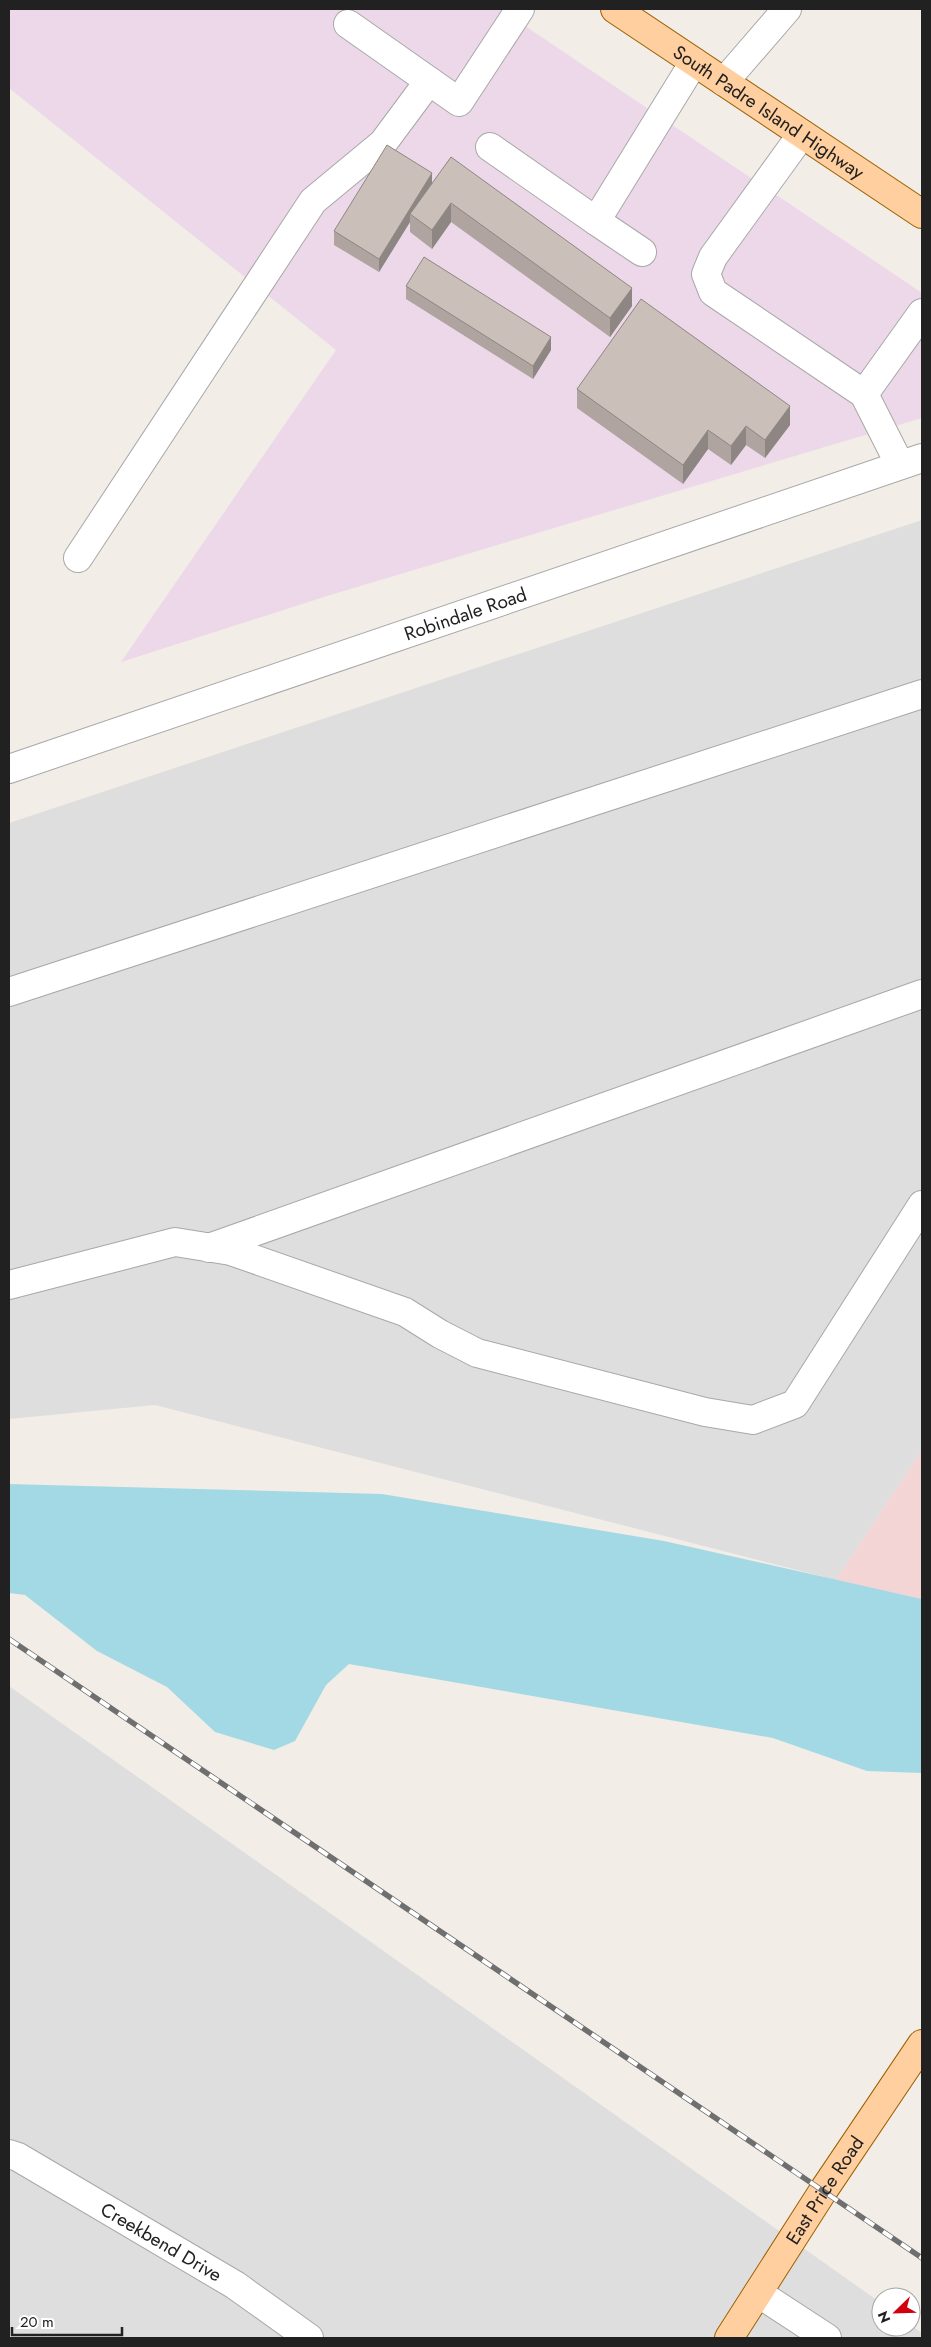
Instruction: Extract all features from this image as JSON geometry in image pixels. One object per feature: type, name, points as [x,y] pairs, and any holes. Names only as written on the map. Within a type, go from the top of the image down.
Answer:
[{"type":"main road","name":"South Padre Island Highway","points":[[616,9],[922,214]]},
{"type":"main road","name":"East Price Road","points":[[729,2338],[823,2191],[922,2044]]},
{"type":"street","points":[[348,24],[459,102],[520,9]]},
{"type":"street","points":[[724,82],[787,9]]},
{"type":"street","points":[[596,221],[694,62]]},
{"type":"street","points":[[78,558],[313,201],[384,143],[429,81]]},
{"type":"street","points":[[802,134],[713,257],[706,274],[713,292],[864,394],[911,461]]},
{"type":"street","points":[[490,147],[642,252]]},
{"type":"street","points":[[864,394],[922,314]]},
{"type":"street","name":"Robindale Road","points":[[9,769],[911,461]]},
{"type":"street","points":[[9,992],[922,694]]},
{"type":"street","points":[[209,1248],[922,994]]},
{"type":"street","points":[[9,1285],[175,1242],[231,1251],[405,1312],[440,1334],[478,1352],[705,1412],[753,1420],[795,1404],[922,1205]]},
{"type":"street","name":"Creekbend Drive","points":[[9,2154],[18,2157],[235,2285],[309,2338]]},
{"type":"street","points":[[758,2293],[827,2338]]},
{"type":"shaded area","points":[[9,9],[500,9],[922,293],[922,418],[327,596],[121,662],[336,350],[9,88]]},
{"type":"shaded area","points":[[922,520],[922,1450],[836,1580],[155,1405],[9,1419],[9,823]]},
{"type":"shaded area","points":[[922,1450],[922,1599],[836,1580]]},
{"type":"shaded area","points":[[9,1686],[871,2296],[871,2337],[921,2337],[922,2333],[922,2338],[9,2338]]},
{"type":"water","points":[[9,1484],[382,1494],[664,1541],[922,1599],[922,1773],[867,1771],[773,1738],[349,1664],[326,1685],[295,1741],[274,1750],[215,1732],[167,1687],[97,1651],[25,1595],[9,1593]]},
{"type":"building","points":[[387,145],[432,173],[379,259],[334,231]]},
{"type":"building","points":[[451,157],[632,288],[610,318],[451,203],[432,230],[410,214]]},
{"type":"building","points":[[424,257],[551,337],[533,366],[406,286]]},
{"type":"building","points":[[641,299],[790,406],[765,440],[746,426],[731,446],[708,430],[683,465],[577,389]]},
{"type":"railway","points":[[9,1639],[922,2258]]}]
